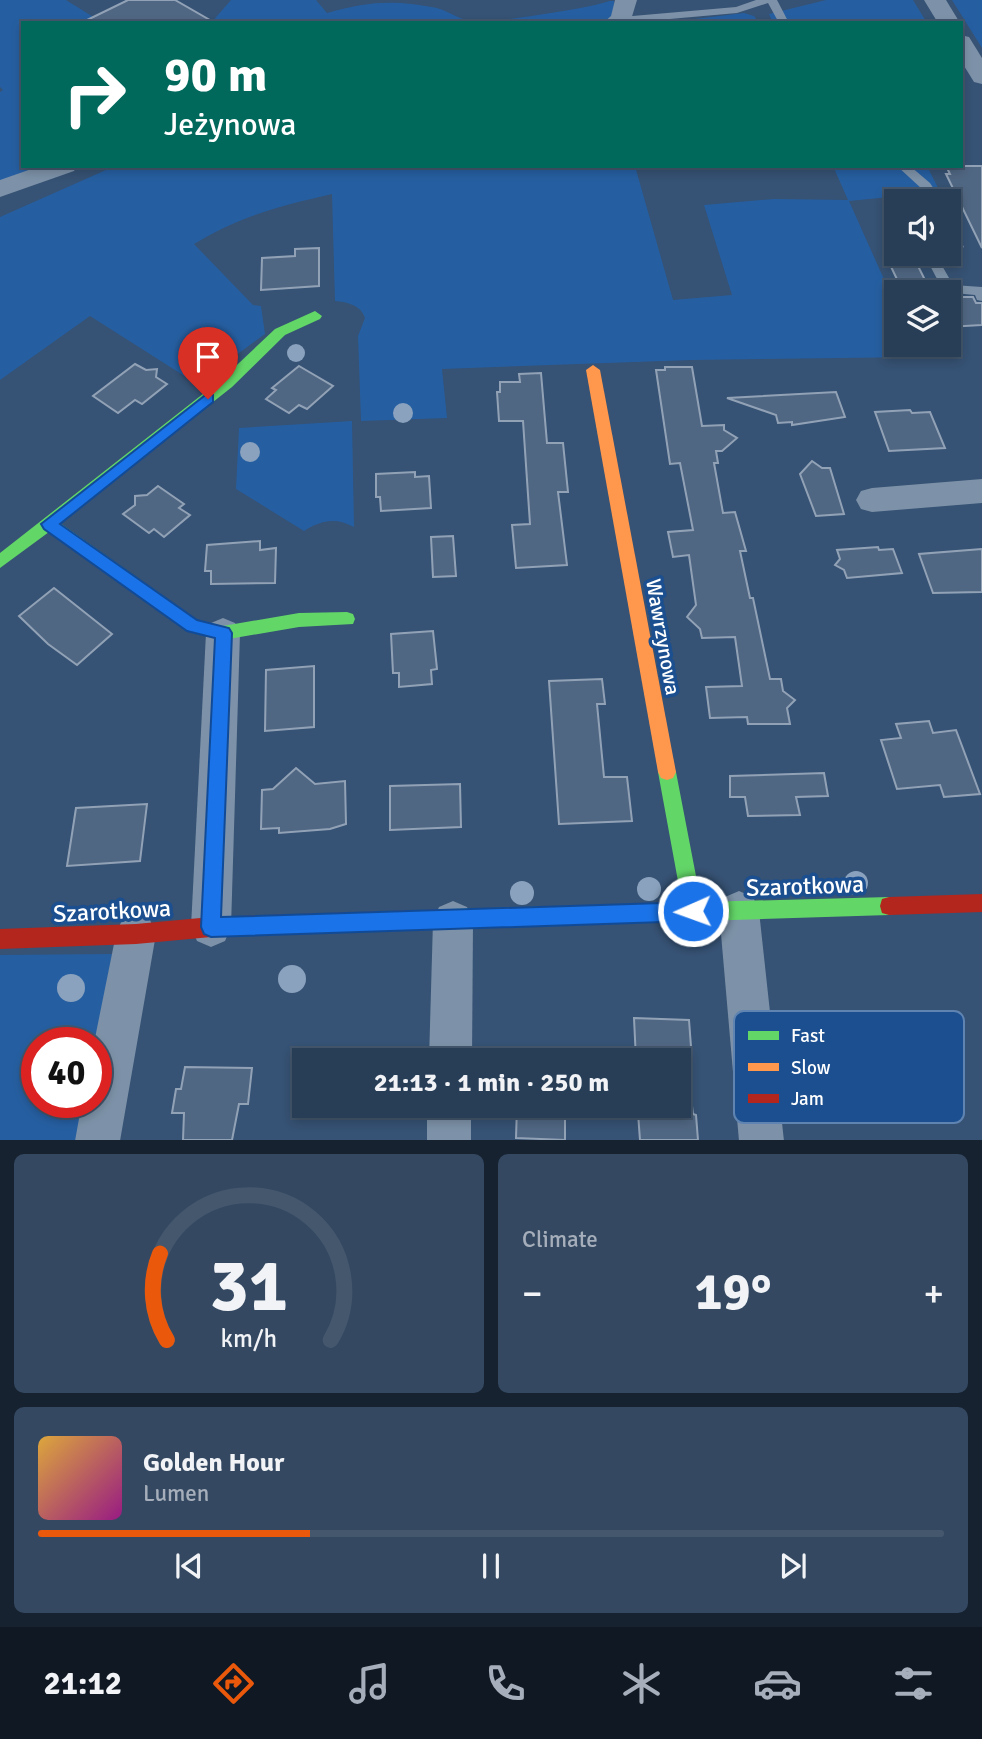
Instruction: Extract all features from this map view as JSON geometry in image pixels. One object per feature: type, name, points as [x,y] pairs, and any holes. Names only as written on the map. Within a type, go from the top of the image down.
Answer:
[{"type":"street","points":[[935,0],[948,21]]},
{"type":"street","points":[[963,45],[982,77]]},
{"type":"street","points":[[0,189],[59,168]]},
{"type":"street","points":[[0,562],[227,383],[281,332],[315,316]]},
{"type":"street","name":"Wawrzynowa","points":[[593,370],[693,911]]},
{"type":"street","points":[[872,500],[982,491]]},
{"type":"street","points":[[49,524],[193,626],[223,633],[299,620],[347,619]]},
{"type":"street","points":[[211,927],[223,633]]},
{"type":"street","name":"Szarotkowa","points":[[0,939],[136,934],[211,927],[982,904]]},
{"type":"street","points":[[739,911],[749,1011]]},
{"type":"street","points":[[450,1048],[453,921]]},
{"type":"street","points":[[97,1140],[136,934]]},
{"type":"street","points":[[449,1118],[449,1140]]},
{"type":"lane","points":[[620,14],[737,10],[766,0]]},
{"type":"lane","points":[[772,0],[783,21]]},
{"type":"lane","points":[[905,168],[928,189]]},
{"type":"lane","points":[[936,266],[949,289],[979,291],[982,297]]},
{"type":"shaded area","points":[[0,0],[66,0],[100,21],[21,21],[21,168],[49,168],[0,184],[0,92],[3,90],[0,87]]},
{"type":"shaded area","points":[[231,0],[316,0],[327,13],[369,4],[407,4],[437,8],[472,21],[213,21]]},
{"type":"shaded area","points":[[826,0],[913,0],[926,21],[772,21],[769,14]]},
{"type":"shaded area","points":[[952,0],[982,0],[982,48]]},
{"type":"shaded area","points":[[609,1],[614,1],[617,14],[605,21],[490,21]]},
{"type":"shaded area","points":[[744,13],[754,16],[758,21],[678,21]]},
{"type":"shaded area","points":[[110,168],[636,168],[673,300],[732,295],[704,205],[774,199],[848,200],[834,168],[928,168],[938,189],[884,189],[884,198],[849,201],[884,280],[884,357],[918,357],[691,360],[442,369],[447,418],[361,421],[358,336],[365,318],[357,307],[335,301],[332,194],[261,213],[194,244],[253,305],[261,306],[265,334],[197,384],[90,316],[0,380],[0,217]]},
{"type":"shaded area","points":[[352,421],[354,527],[329,521],[304,531],[236,489],[239,428]]},
{"type":"shaded area","points":[[112,954],[99,1027],[21,1027],[21,1118],[92,1118],[88,1140],[0,1140],[0,955]]},
{"type":"building","points":[[128,0],[175,0],[212,21],[85,21]]},
{"type":"building","points":[[982,166],[982,248],[961,205],[961,189],[953,189],[946,174],[950,174],[947,168]]},
{"type":"building","points":[[319,248],[319,286],[261,290],[262,258],[295,256],[295,249]]},
{"type":"building","points":[[891,266],[918,266],[925,280],[897,280]]},
{"type":"building","points":[[961,297],[973,297],[976,303],[982,303],[982,325],[961,326]]},
{"type":"building","points":[[135,364],[146,370],[157,369],[156,377],[167,384],[142,404],[135,400],[118,413],[93,396]]},
{"type":"building","points":[[299,366],[333,386],[307,409],[299,405],[289,413],[266,399],[276,390],[272,388]]},
{"type":"building","points":[[665,367],[692,367],[702,426],[724,425],[724,430],[737,438],[722,451],[716,451],[718,463],[714,463],[723,513],[735,512],[746,551],[740,551],[770,679],[781,679],[783,691],[795,700],[787,708],[790,724],[748,724],[747,717],[710,718],[706,687],[742,686],[735,637],[702,638],[700,629],[687,617],[696,605],[689,555],[673,557],[668,532],[693,530],[680,463],[670,464],[656,370],[665,370]]},
{"type":"building","points":[[541,373],[547,443],[563,443],[568,492],[558,492],[567,565],[516,568],[512,525],[530,524],[523,421],[499,421],[497,392],[500,392],[500,382],[520,382],[519,374]]},
{"type":"building","points":[[836,392],[845,417],[792,425],[792,422],[778,423],[776,415],[727,398]]},
{"type":"building","points":[[910,410],[912,413],[930,412],[945,448],[889,451],[875,412]]},
{"type":"building","points":[[812,461],[822,468],[830,468],[844,514],[816,516],[800,474]]},
{"type":"building","points":[[415,472],[415,477],[429,476],[431,508],[381,511],[380,497],[376,497],[376,474]]},
{"type":"building","points":[[158,486],[184,504],[179,508],[190,515],[164,537],[154,529],[149,533],[123,514],[135,505],[135,496],[147,495]]},
{"type":"building","points":[[453,536],[456,576],[433,577],[431,537]]},
{"type":"building","points":[[260,541],[260,550],[276,548],[275,583],[211,584],[211,571],[205,571],[207,545]]},
{"type":"building","points":[[878,547],[879,550],[893,549],[902,573],[847,578],[844,570],[835,565],[840,559],[837,550]]},
{"type":"building","points":[[982,549],[982,592],[933,593],[919,554]]},
{"type":"building","points":[[54,588],[112,634],[77,665],[48,644],[19,616]]},
{"type":"building","points":[[433,631],[437,669],[431,670],[432,684],[399,687],[399,673],[393,673],[391,634]]},
{"type":"building","points":[[314,666],[314,727],[265,731],[266,670]]},
{"type":"building","points":[[602,679],[605,704],[597,704],[604,777],[627,777],[632,821],[559,824],[549,681]]},
{"type":"building","points":[[929,721],[933,733],[956,730],[980,794],[944,797],[940,785],[897,789],[881,740],[901,738],[896,724]]},
{"type":"building","points":[[296,768],[315,784],[345,781],[346,824],[330,829],[279,833],[279,828],[261,829],[262,790],[273,789]]},
{"type":"building","points":[[824,773],[828,796],[796,797],[800,815],[748,816],[745,797],[730,797],[730,776]]},
{"type":"building","points":[[460,784],[461,827],[390,830],[390,786]]},
{"type":"building","points":[[147,804],[140,861],[67,866],[76,808]]},
{"type":"building","points":[[634,1018],[689,1020],[692,1060],[691,1048],[635,1048]]},
{"type":"building","points":[[185,1067],[252,1068],[248,1104],[239,1104],[232,1140],[183,1140],[184,1113],[172,1113],[176,1089],[181,1089]]},
{"type":"building","points":[[692,1106],[693,1114],[696,1115],[698,1140],[640,1140],[638,1118],[691,1118]]},
{"type":"building","points":[[517,1118],[565,1118],[565,1140],[516,1138]]},
{"type":"traffic: fast","points":[[0,562],[227,383],[280,332],[315,316]]},
{"type":"traffic: fast","points":[[49,524],[193,626],[223,633],[299,620],[347,619]]},
{"type":"traffic: fast","points":[[667,772],[693,911]]},
{"type":"traffic: fast","points":[[454,919],[889,906]]},
{"type":"traffic: slow","points":[[593,370],[667,772]]},
{"type":"traffic: jam","points":[[889,906],[982,903]]},
{"type":"traffic: jam","points":[[0,939],[136,934],[211,927],[454,919]]},
{"type":"route","points":[[208,399],[49,524],[193,626],[223,633],[211,927],[693,911]]}]
